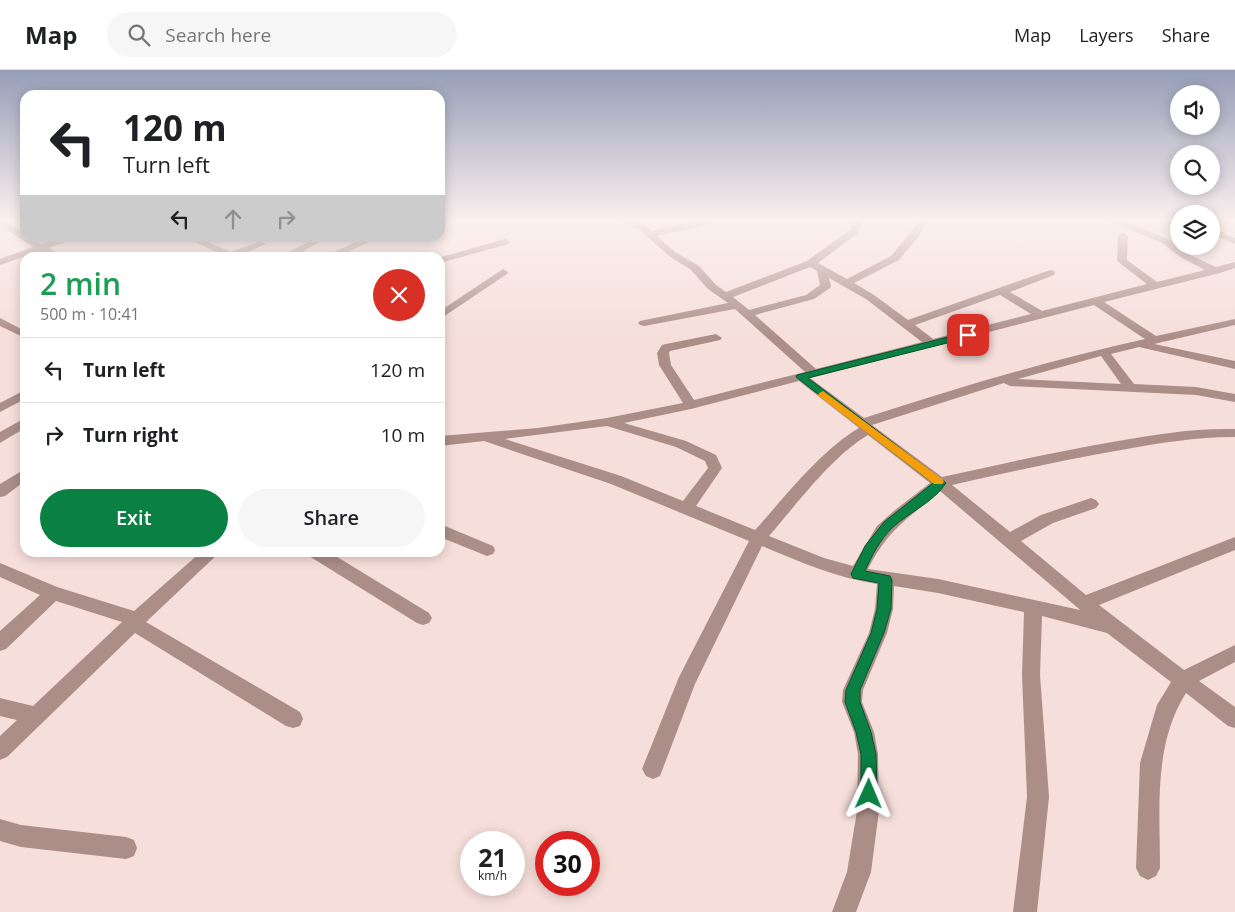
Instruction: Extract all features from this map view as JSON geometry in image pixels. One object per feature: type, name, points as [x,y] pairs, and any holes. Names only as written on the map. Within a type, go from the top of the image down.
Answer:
[{"type":"street","points":[[681,259],[695,268],[704,279],[747,314],[807,375],[864,426],[940,483],[1113,627],[1235,719]]},
{"type":"street","points":[[726,296],[815,259]]},
{"type":"street","points":[[847,282],[892,259]]},
{"type":"street","points":[[1122,259],[1156,286]]},
{"type":"street","points":[[1192,259],[1216,271]]},
{"type":"street","points":[[811,262],[847,282],[932,344]]},
{"type":"street","points":[[445,440],[538,432],[607,422],[691,404],[1235,266]]},
{"type":"street","points":[[747,314],[815,295],[826,286],[822,269]]},
{"type":"street","points":[[445,313],[503,272]]},
{"type":"street","points":[[907,324],[951,310],[1050,273]]},
{"type":"street","points":[[1000,291],[1042,316]]},
{"type":"street","points":[[1097,302],[1154,340]]},
{"type":"street","points":[[644,323],[737,305]]},
{"type":"street","points":[[653,769],[686,683],[759,536],[831,457],[864,426],[999,381],[1103,351],[1235,322]]},
{"type":"street","points":[[3,326],[20,333]]},
{"type":"street","points":[[691,404],[665,365],[663,353],[666,348],[716,338]]},
{"type":"street","points":[[1137,344],[1235,365]]},
{"type":"street","points":[[1103,351],[1131,389]]},
{"type":"street","points":[[999,381],[1196,392],[1235,398]]},
{"type":"street","points":[[0,408],[20,397]]},
{"type":"street","points":[[607,422],[681,444],[711,458],[715,468],[686,508]]},
{"type":"street","points":[[0,438],[20,425]]},
{"type":"street","points":[[857,574],[869,550],[888,525],[928,495],[940,483],[1057,456],[1161,438],[1194,434],[1235,433]]},
{"type":"street","points":[[480,436],[616,480],[759,536],[820,563],[886,580],[938,586],[1033,606],[1113,627]]},
{"type":"street","points":[[0,492],[20,478]]},
{"type":"street","points":[[1009,540],[1047,520],[1091,504]]},
{"type":"street","points":[[445,532],[488,550]]},
{"type":"street","points":[[1084,603],[1158,576],[1235,543]]},
{"type":"street","points":[[0,750],[135,621],[206,557]]},
{"type":"street","points":[[323,557],[422,618]]},
{"type":"street","points":[[0,570],[53,593],[135,621],[293,719]]},
{"type":"street","points":[[844,912],[859,872],[868,812],[868,754],[864,732],[852,702],[853,690],[878,633],[884,609],[886,580]]},
{"type":"street","points":[[0,643],[53,593]]},
{"type":"street","points":[[1025,912],[1038,797],[1031,675],[1033,606]]},
{"type":"street","points":[[1148,868],[1150,763],[1166,705],[1184,679],[1235,653]]},
{"type":"street","points":[[0,707],[37,716]]},
{"type":"street","points":[[0,830],[20,836],[126,848]]},
{"type":"slow traffic","points":[[823,394],[938,482]]},
{"type":"route","points":[[869,794],[868,754],[864,732],[852,702],[853,690],[878,633],[884,609],[886,580],[857,574],[869,550],[888,525],[928,495],[940,483],[860,424],[801,377],[968,335]]}]
